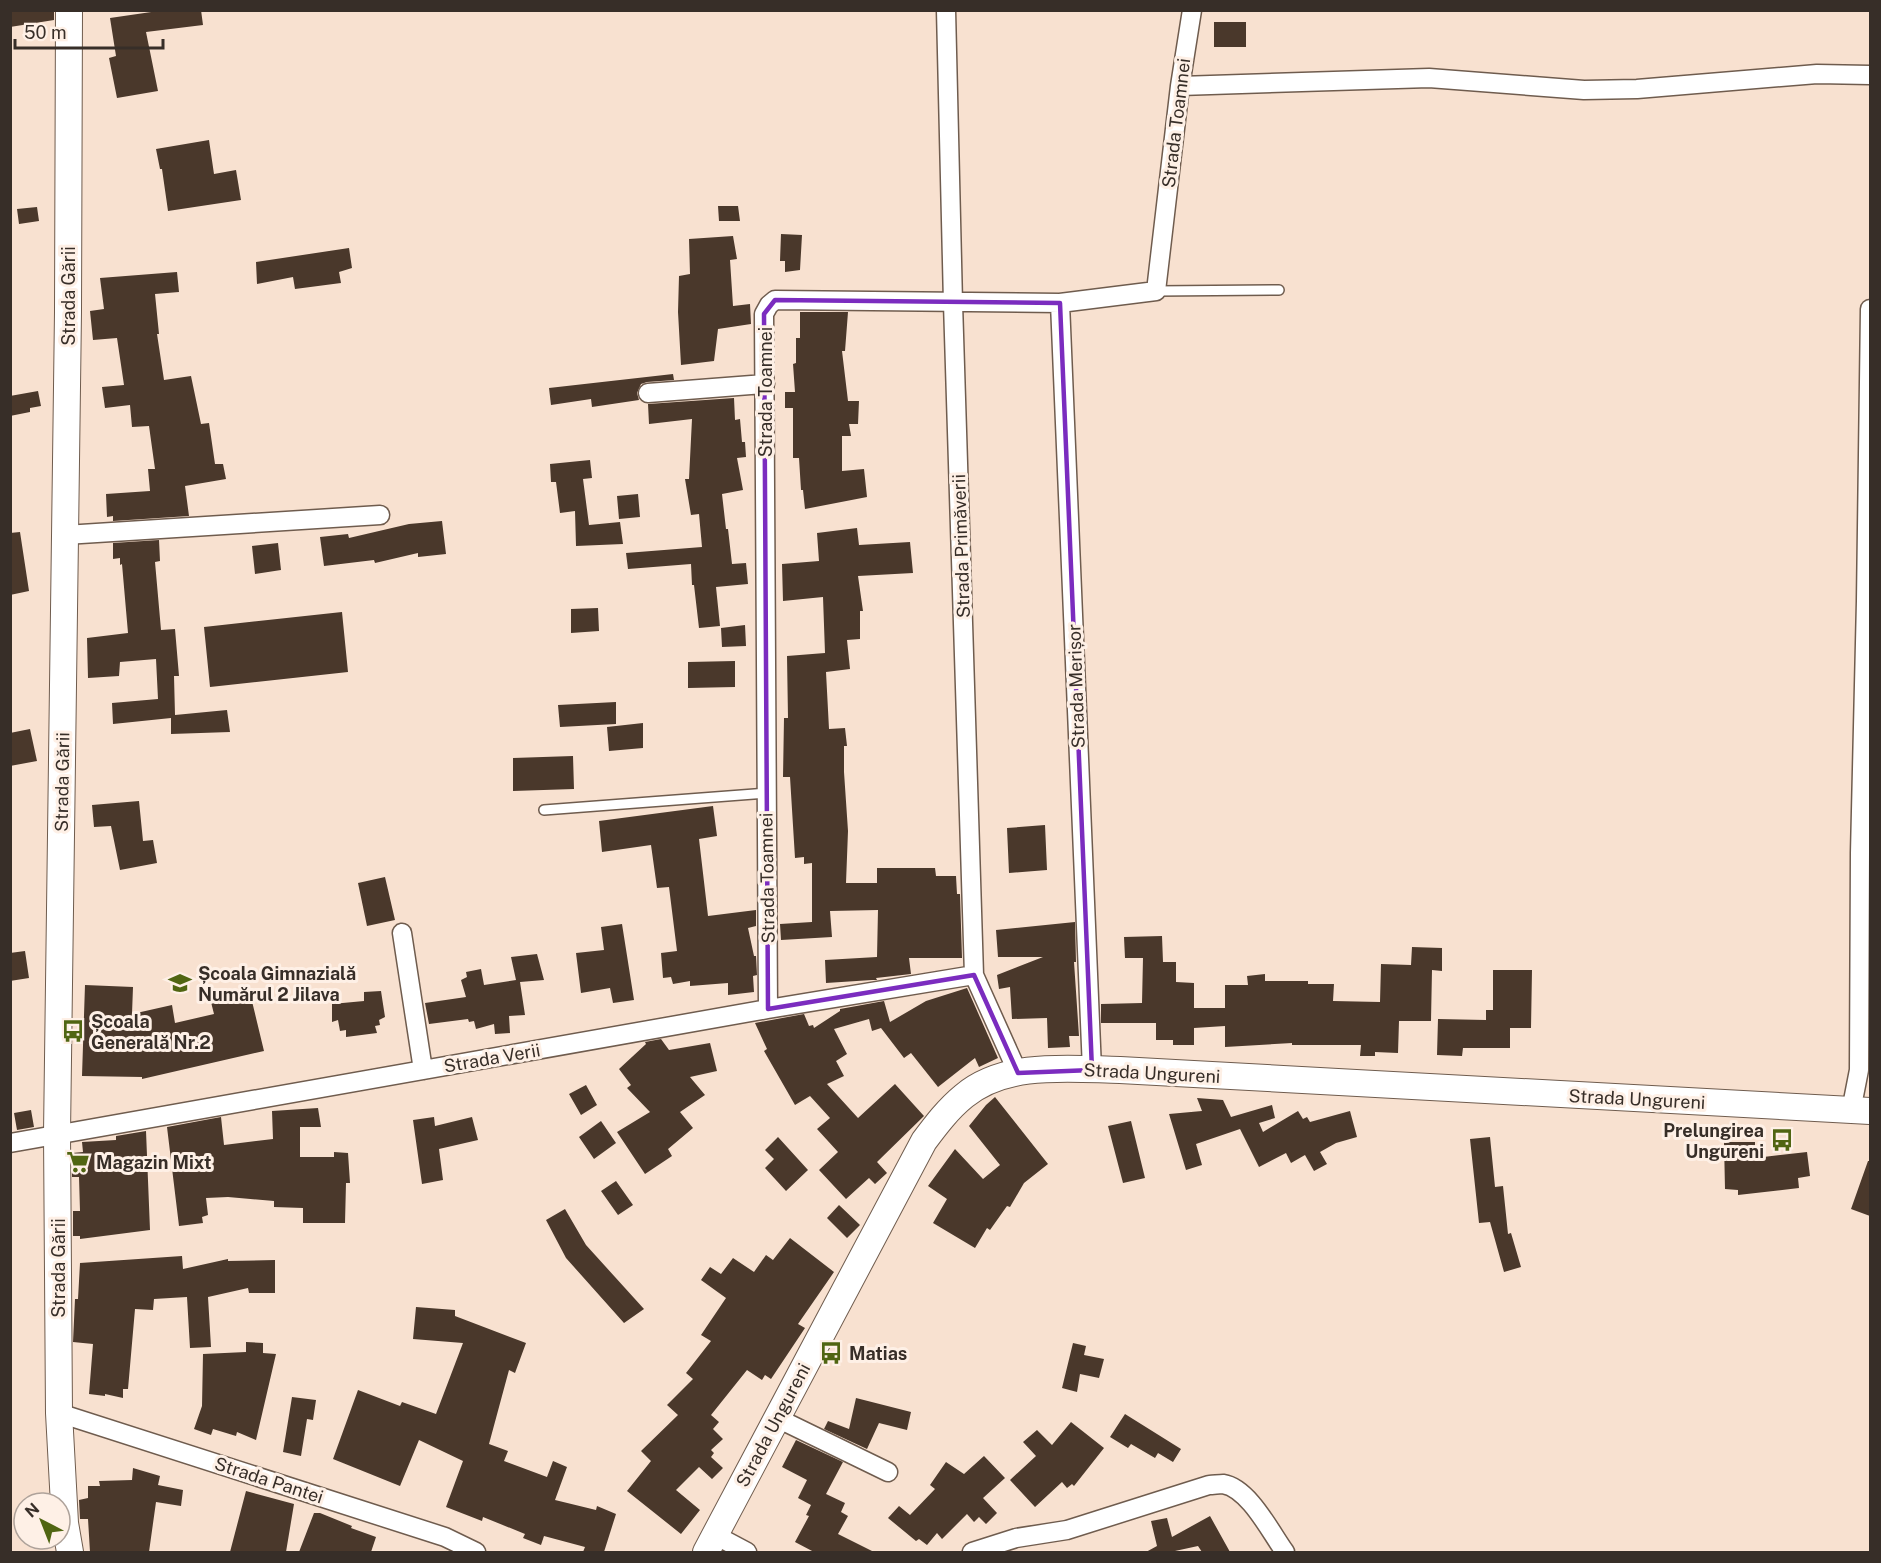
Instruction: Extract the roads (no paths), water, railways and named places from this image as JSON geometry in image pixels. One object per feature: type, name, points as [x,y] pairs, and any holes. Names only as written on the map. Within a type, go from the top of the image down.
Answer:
[{"type":"main road","name":"Strada Gării","points":[[69,10],[57,1134],[59,1413],[65,1523],[70,1552]]},
{"type":"main road","name":"Strada Ungureni","points":[[711,1544],[924,1141],[965,1095],[989,1081],[1018,1072],[1035,1070],[1092,1070],[1861,1111]]},
{"type":"street","name":"Strada Primăverii","points":[[946,10],[974,975],[1018,1072]]},
{"type":"street","name":"Strada Toamnei","points":[[768,1009],[764,314],[775,300],[1060,303],[1156,291],[1180,86],[1192,10]]},
{"type":"street","points":[[1180,86],[1429,78],[1584,90],[1636,90],[1818,74],[1870,75]]},
{"type":"street","name":"Strada Merișor","points":[[1060,303],[1092,1070]]},
{"type":"street","points":[[1861,1111],[1859,1070],[1860,853],[1868,633],[1870,309]]},
{"type":"street","points":[[648,393],[765,384]]},
{"type":"street","points":[[65,535],[380,515]]},
{"type":"street","points":[[402,933],[423,1070]]},
{"type":"street","name":"Strada Verii","points":[[10,1143],[768,1009],[974,975]]},
{"type":"street","name":"Strada Pantei","points":[[59,1413],[445,1537],[476,1552]]},
{"type":"street","points":[[777,1418],[888,1472]]},
{"type":"street","points":[[972,1552],[1016,1538],[1067,1530],[1209,1485],[1223,1484],[1246,1498],[1285,1552]]},
{"type":"street","points":[[711,1544],[747,1552]]},
{"type":"lane","points":[[1156,291],[1280,290]]},
{"type":"lane","points":[[544,810],[766,793]]},
{"type":"place","name":"Școala Gimnazială Numărul 2 Jilava","points":[[180,983]]},
{"type":"place","name":"Școala Generală Nr.2","points":[[73,1031]]},
{"type":"place","name":"Prelungirea Ungureni","points":[[1782,1140]]},
{"type":"place","name":"Magazin Mixt","points":[[78,1162]]},
{"type":"place","name":"Matias","points":[[831,1353]]}]
